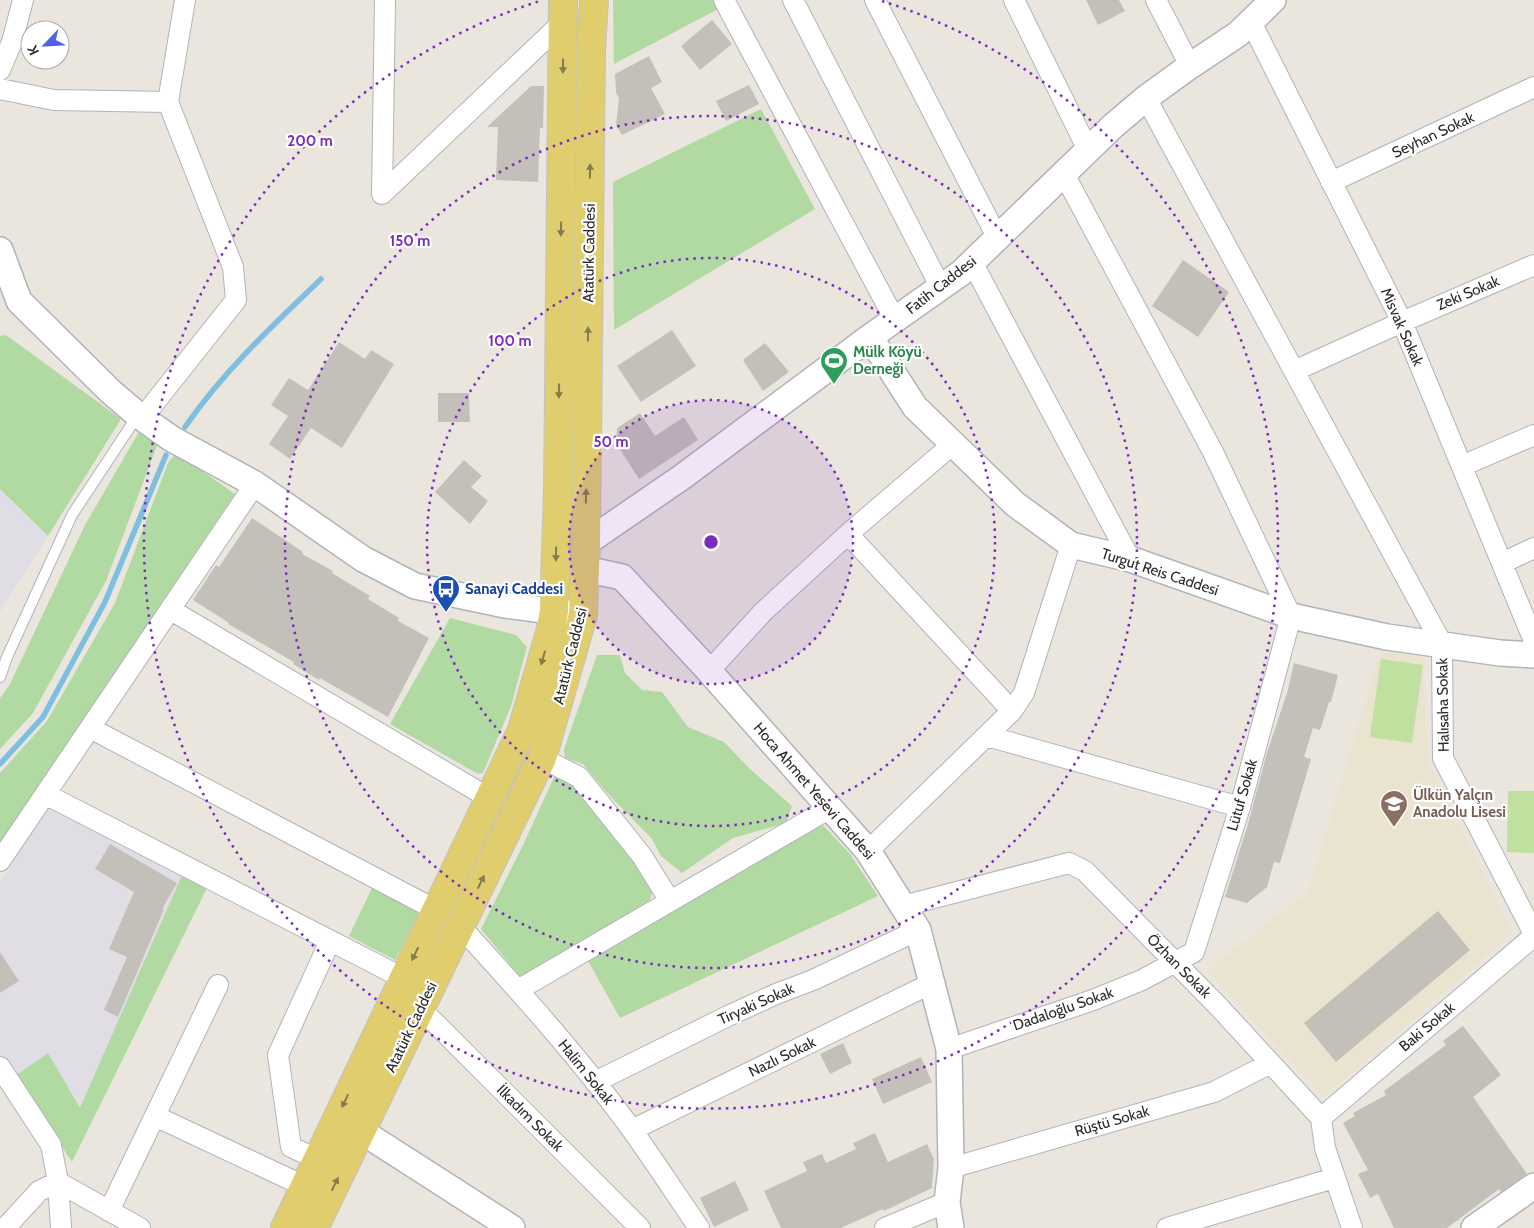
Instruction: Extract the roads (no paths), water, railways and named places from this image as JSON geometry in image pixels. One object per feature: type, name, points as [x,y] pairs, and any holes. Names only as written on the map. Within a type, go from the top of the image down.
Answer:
[{"type":"main road","name":"Atatürk Caddesi","points":[[314,1228],[542,758],[583,615],[591,49],[594,0]]},
{"type":"main road","points":[[285,1228],[522,730],[550,632],[554,611],[558,490],[563,11]]},
{"type":"street","points":[[0,70],[12,42],[23,0]]},
{"type":"street","points":[[138,415],[144,416],[236,300],[233,267],[168,102],[185,0]]},
{"type":"street","points":[[385,0],[382,194],[563,11]]},
{"type":"street","points":[[724,0],[894,320]]},
{"type":"street","points":[[793,0],[941,288]]},
{"type":"street","points":[[875,0],[997,237]]},
{"type":"street","points":[[1014,0],[1088,150]]},
{"type":"street","points":[[1156,0],[1190,66]]},
{"type":"street","name":"Fatih Caddesi","points":[[585,556],[682,477],[870,337],[961,274],[1088,150],[1146,98],[1238,34],[1274,1]]},
{"type":"street","name":"Misvak Sokak","points":[[1251,22],[1402,322],[1534,641]]},
{"type":"street","name":"Seyhan Sokak","points":[[1331,182],[1534,87]]},
{"type":"street","points":[[0,89],[54,100],[168,102]]},
{"type":"street","name":"Halısaha Sokak","points":[[1146,98],[1442,644],[1443,758],[1534,935]]},
{"type":"street","points":[[1064,174],[1213,452],[1291,616]]},
{"type":"street","points":[[0,250],[9,304],[138,415],[172,439],[255,484],[363,558],[415,586],[505,605],[583,615]]},
{"type":"street","points":[[972,262],[1130,559]]},
{"type":"street","name":"Zeki Sokak","points":[[1294,371],[1534,265]]},
{"type":"street","name":"Turgut Reis Caddesi","points":[[870,337],[915,407],[1015,504],[1071,545],[1130,559],[1291,616],[1387,636],[1500,653],[1534,655]]},
{"type":"street","points":[[1462,466],[1534,435]]},
{"type":"street","points":[[709,671],[763,612],[848,534],[953,444]]},
{"type":"street","points":[[0,861],[255,484]]},
{"type":"street","points":[[848,534],[1012,711]]},
{"type":"street","points":[[868,851],[1012,711],[1024,693],[1049,620],[1071,545]]},
{"type":"street","points":[[1502,563],[1534,548]]},
{"type":"street","name":"Hoca Ahmet Yesevi Caddesi","points":[[585,556],[622,577],[709,671],[868,851],[918,930],[949,1049],[950,1168],[947,1202],[951,1228]]},
{"type":"street","points":[[171,610],[489,798]]},
{"type":"street","name":"Lütuf Sokak","points":[[1175,962],[1194,952],[1240,808],[1291,616]]},
{"type":"street","points":[[90,728],[436,910]]},
{"type":"street","points":[[987,736],[1240,808]]},
{"type":"street","points":[[542,758],[579,777],[642,856],[670,901]]},
{"type":"street","points":[[45,794],[403,978]]},
{"type":"street","points":[[518,990],[830,808]]},
{"type":"street","name":"Özhan Sokak","points":[[903,906],[1069,863],[1085,871],[1219,1007],[1269,1064],[1321,1118]]},
{"type":"street","name":"Halim Sokak","points":[[460,926],[518,990],[595,1082],[632,1130],[700,1228]]},
{"type":"street","name":"Tiryaki Sokak","points":[[595,1082],[728,1016],[776,994],[813,980],[918,930]]},
{"type":"street","name":"Baki Sokak","points":[[1321,1118],[1534,935]]},
{"type":"street","points":[[317,1159],[291,1147],[278,1055],[330,941]]},
{"type":"street","name":"Dadaloğlu Sokak","points":[[949,1049],[1093,1000],[1142,980],[1175,962]]},
{"type":"street","name":"Nazlı Sokak","points":[[632,1130],[932,983]]},
{"type":"street","points":[[109,1211],[218,985]]},
{"type":"street","name":"İlkadım Sokak","points":[[418,1012],[430,1018],[640,1228]]},
{"type":"street","name":"Rüştü Sokak","points":[[950,1168],[1214,1092],[1269,1064]]},
{"type":"street","points":[[0,1067],[51,1144],[58,1182],[61,1228]]},
{"type":"street","points":[[154,1116],[304,1186]]},
{"type":"street","points":[[1321,1118],[1324,1148],[1352,1228]]},
{"type":"street","points":[[360,1131],[512,1228]]},
{"type":"street","points":[[1167,1228],[1334,1178]]},
{"type":"street","points":[[58,1182],[140,1228]]},
{"type":"street","points":[[6,1228],[39,1191],[58,1182]]},
{"type":"street","points":[[1474,1228],[1534,1186]]},
{"type":"street","points":[[885,1228],[947,1202]]},
{"type":"lane","points":[[0,677],[7,656],[72,515],[138,415]]},
{"type":"waterway","points":[[185,427],[232,368],[321,279]]},
{"type":"waterway","points":[[0,764],[43,717],[105,602],[166,455]]},
{"type":"place","name":"Mülk Köyü Derneği","points":[[834,385]]},
{"type":"place","name":"Sanayi Caddesi","points":[[446,613]]},
{"type":"place","name":"Ülkün Yalçın Anadolu Lisesi","points":[[1394,828]]}]
